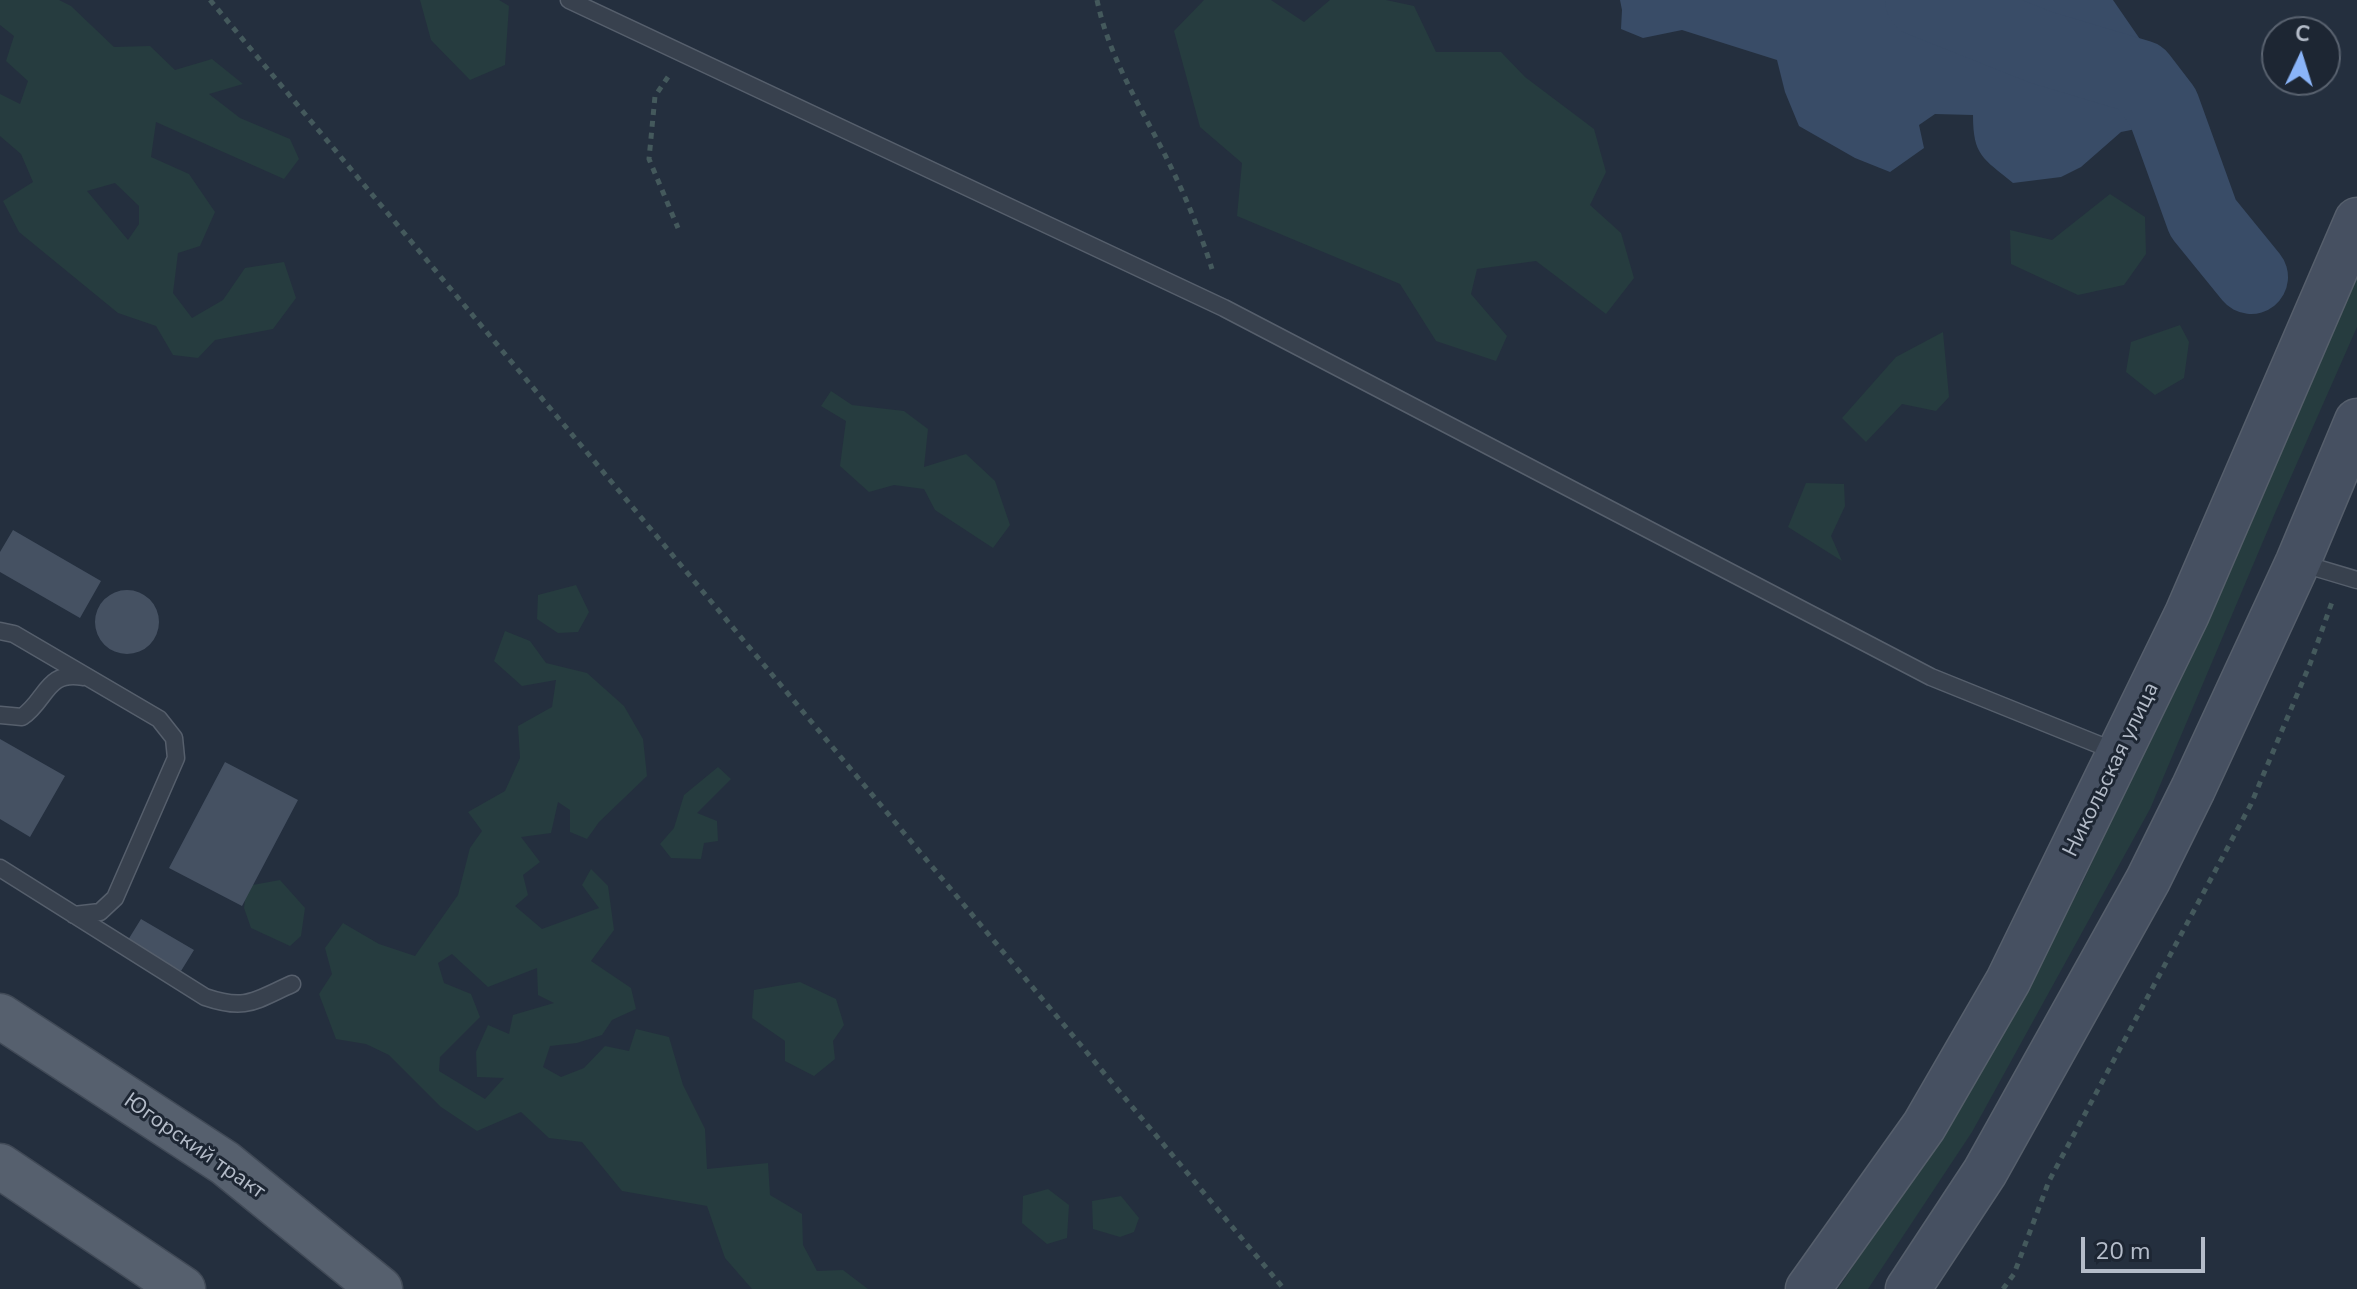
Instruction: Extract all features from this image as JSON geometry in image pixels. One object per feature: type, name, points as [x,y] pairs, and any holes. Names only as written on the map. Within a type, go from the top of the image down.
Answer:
[{"type":"main road","name":"Югорский тракт","points":[[0,1016],[225,1163],[380,1289]]},
{"type":"main road","points":[[0,1166],[183,1289]]},
{"type":"street","name":"Никольская улица","points":[[1808,1289],[1924,1126],[2008,981],[2187,614],[2357,220]]},
{"type":"street","points":[[1908,1289],[1985,1172],[2148,880],[2306,543],[2357,421]]},
{"type":"lane","points":[[569,0],[1224,308],[1931,677],[2121,754]]},
{"type":"lane","points":[[2306,543],[2357,580]]},
{"type":"lane","points":[[0,631],[14,634],[159,719],[174,738],[176,758],[115,898],[100,912],[74,915]]},
{"type":"lane","points":[[0,715],[22,717],[35,709],[55,679],[69,674],[89,678]]},
{"type":"lane","points":[[0,868],[205,997],[228,1005],[245,1006],[292,984]]},
{"type":"path","points":[[210,0],[1284,1289]]},
{"type":"path","points":[[1097,0],[1102,23],[1128,86],[1198,226],[1224,308]]},
{"type":"path","points":[[678,228],[649,159],[655,96],[685,53]]},
{"type":"path","points":[[2003,1289],[2014,1274],[2049,1181],[2251,804],[2310,664]]},
{"type":"green space","points":[[0,0],[59,0],[71,6],[114,47],[150,46],[175,70],[212,59],[243,84],[209,94],[240,118],[290,139],[299,159],[284,179],[156,122],[151,157],[189,174],[215,212],[200,246],[178,253],[173,293],[192,318],[223,300],[245,268],[284,262],[296,298],[273,329],[215,340],[198,358],[173,355],[156,326],[118,313],[19,232],[3,201],[33,182],[21,154],[0,136],[0,94],[20,104],[28,81],[6,61],[14,36],[0,25]],"holes":[[[115,183],[139,206],[139,224],[128,240],[87,191]]]},
{"type":"green space","points":[[420,0],[499,0],[509,6],[505,65],[470,80],[431,40]]},
{"type":"green space","points":[[1204,0],[1271,0],[1304,22],[1330,0],[1386,0],[1414,6],[1436,52],[1501,52],[1525,77],[1594,129],[1606,172],[1590,205],[1621,233],[1634,278],[1606,314],[1536,261],[1477,269],[1471,294],[1507,336],[1496,361],[1436,341],[1400,284],[1237,216],[1242,163],[1200,127],[1174,31]]},
{"type":"green space","points":[[2110,194],[2145,217],[2146,254],[2124,285],[2078,295],[2011,264],[2010,230],[2052,240]]},
{"type":"green space","points":[[2357,269],[2357,327],[2150,809],[1972,1132],[1868,1289],[1838,1289],[1983,1069],[2082,884],[2257,500]]},
{"type":"green space","points":[[2180,325],[2189,342],[2184,378],[2155,395],[2126,372],[2131,342]]},
{"type":"green space","points":[[1943,332],[1949,397],[1936,411],[1902,404],[1866,442],[1842,418],[1896,357]]},
{"type":"green space","points":[[831,391],[852,405],[904,411],[928,429],[924,467],[966,454],[995,481],[1010,525],[993,548],[935,510],[924,489],[894,485],[869,492],[840,466],[846,421],[821,406]]},
{"type":"green space","points":[[1806,483],[1844,484],[1845,506],[1831,536],[1842,561],[1788,527]]},
{"type":"green space","points":[[576,585],[589,612],[578,632],[558,633],[537,619],[538,595]]},
{"type":"green space","points":[[505,631],[530,641],[546,663],[587,673],[624,706],[643,739],[647,776],[599,822],[587,839],[570,832],[570,810],[558,802],[551,833],[521,837],[540,862],[523,875],[528,895],[515,906],[542,929],[599,908],[582,885],[591,869],[608,886],[614,930],[591,961],[631,988],[636,1009],[612,1020],[602,1035],[577,1043],[550,1046],[543,1067],[561,1077],[584,1068],[605,1046],[629,1051],[636,1029],[669,1037],[683,1085],[705,1129],[707,1169],[768,1163],[770,1195],[802,1214],[803,1245],[817,1271],[843,1270],[868,1289],[752,1289],[725,1258],[707,1206],[622,1191],[582,1142],[549,1138],[521,1112],[477,1131],[441,1107],[389,1055],[366,1044],[336,1039],[319,994],[332,974],[325,948],[343,923],[379,944],[415,956],[458,895],[470,848],[482,831],[468,812],[505,791],[520,758],[518,726],[552,707],[556,680],[522,686],[494,661]],"holes":[[[452,954],[488,987],[537,968],[538,995],[554,1003],[513,1015],[509,1034],[488,1025],[476,1052],[477,1077],[504,1078],[485,1099],[439,1071],[440,1057],[480,1017],[471,994],[444,983],[438,963]]]},
{"type":"green space","points":[[718,767],[731,779],[697,813],[717,821],[718,841],[704,843],[701,859],[671,858],[660,844],[674,828],[684,795]]},
{"type":"green space","points":[[280,880],[305,908],[301,936],[290,946],[251,928],[244,908],[247,886]]},
{"type":"green space","points":[[800,982],[836,999],[844,1025],[833,1041],[835,1059],[814,1076],[785,1061],[785,1041],[752,1018],[754,990]]},
{"type":"green space","points":[[1048,1189],[1069,1205],[1067,1238],[1047,1244],[1022,1223],[1023,1196]]},
{"type":"green space","points":[[1121,1196],[1139,1218],[1134,1232],[1120,1237],[1093,1229],[1092,1201]]},
{"type":"water","points":[[1620,0],[2113,0],[2144,45],[2163,107],[2136,129],[2121,132],[2081,167],[2061,177],[2013,183],[1982,155],[1975,139],[1973,115],[1935,114],[1919,125],[1924,148],[1890,172],[1855,158],[1799,126],[1785,92],[1777,60],[1682,30],[1643,38],[1621,29]]},
{"type":"building","points":[[13,530],[101,581],[80,618],[0,572],[0,552]]},
{"type":"building","points":[[127,590],[145,596],[153,604],[159,622],[153,640],[145,648],[127,654],[109,648],[101,640],[95,622],[101,604],[109,596]]},
{"type":"building","points":[[0,739],[65,776],[30,837],[0,819]]},
{"type":"building","points":[[225,762],[298,800],[242,906],[169,868]]},
{"type":"building","points":[[141,919],[194,950],[181,971],[128,940]]},
{"type":"waterway","points":[[1922,0],[2040,47],[2140,77],[2163,107],[2203,218],[2251,277]]}]
